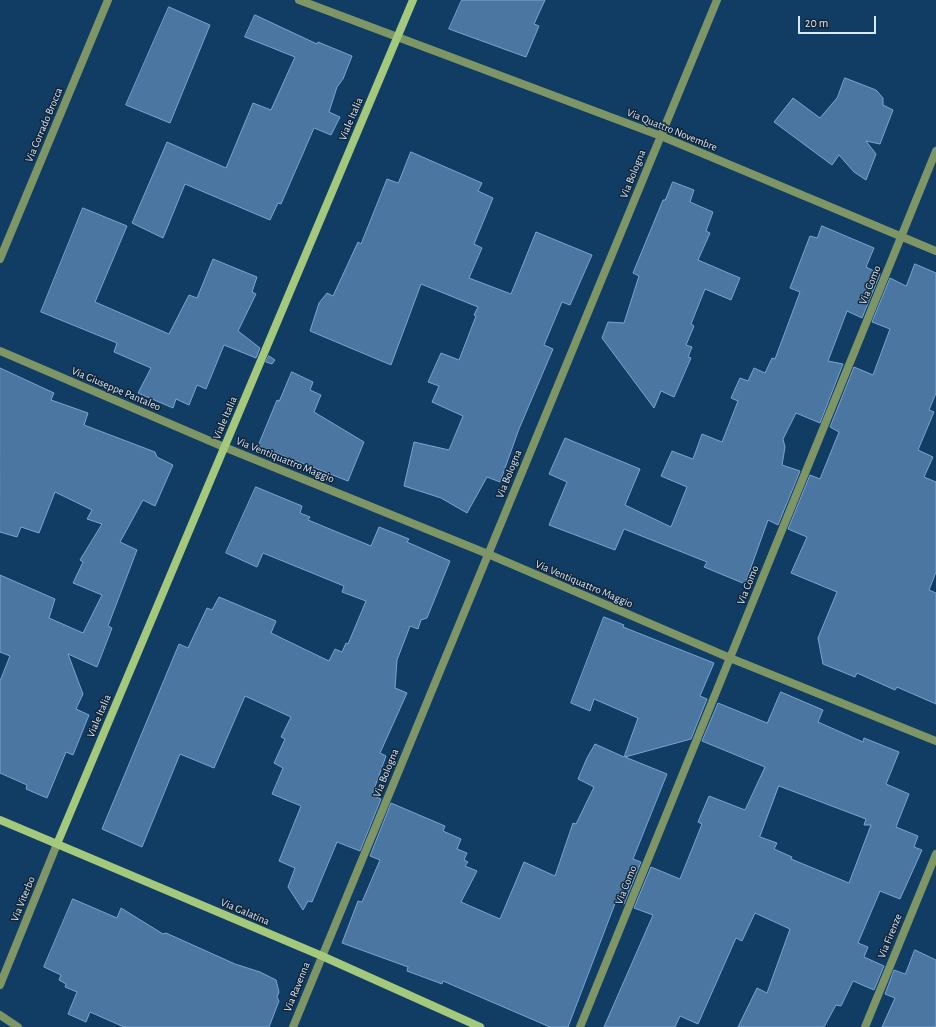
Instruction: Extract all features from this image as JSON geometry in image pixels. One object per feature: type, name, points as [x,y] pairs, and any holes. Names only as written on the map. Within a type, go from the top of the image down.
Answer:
[{"type":"street","name":"Via Corrado Brocca","points":[[0,259],[108,0]]},
{"type":"street","name":"Via Quattro Novembre","points":[[299,0],[661,136],[936,251]]},
{"type":"street","name":"Viale Italia","points":[[57,844],[413,0]]},
{"type":"street","name":"Via Bologna","points":[[322,956],[717,0]]},
{"type":"street","name":"Via Como","points":[[580,1027],[936,151]]},
{"type":"street","name":"Via Giuseppe Pantaleo","points":[[0,351],[224,447]]},
{"type":"street","name":"Via Ventiquattro Maggio","points":[[224,447],[488,554],[730,658],[936,740]]},
{"type":"street","name":"Via Galatina","points":[[0,820],[322,956],[480,1027]]},
{"type":"street","name":"Via Viterbo","points":[[0,985],[57,844]]},
{"type":"street","name":"Via Firenze","points":[[865,1027],[936,854]]},
{"type":"street","name":"Via Ravenna","points":[[293,1027],[322,956]]},
{"type":"street","points":[[0,1016],[18,1027]]},
{"type":"building","points":[[462,0],[545,0],[534,24],[539,26],[526,57],[449,29]]},
{"type":"building","points":[[169,7],[210,25],[170,123],[126,105]]},
{"type":"building","points":[[255,15],[317,44],[318,42],[352,56],[343,79],[337,87],[329,112],[340,117],[331,135],[314,128],[281,204],[278,203],[270,220],[185,184],[163,238],[132,223],[167,142],[226,168],[253,103],[271,110],[295,57],[245,37]]},
{"type":"building","points":[[845,78],[876,90],[883,98],[883,105],[893,110],[880,144],[866,141],[876,154],[866,180],[854,172],[839,155],[832,165],[774,122],[793,98],[820,118],[837,98]]},
{"type":"building","points":[[411,152],[482,183],[478,191],[493,198],[474,244],[482,248],[469,278],[511,294],[536,232],[592,255],[570,305],[562,302],[544,345],[553,349],[519,429],[500,482],[487,477],[467,513],[441,498],[404,486],[414,442],[449,450],[463,416],[432,402],[439,386],[428,382],[441,353],[459,360],[478,307],[421,284],[391,365],[310,331],[319,303],[327,293],[333,296],[358,242],[361,244],[387,179],[398,183]]},
{"type":"building","points":[[673,182],[694,190],[690,202],[713,212],[706,231],[710,233],[698,260],[740,278],[731,300],[705,289],[691,324],[694,326],[686,345],[692,347],[688,357],[691,358],[674,397],[661,391],[654,408],[602,338],[608,322],[624,323],[639,276],[633,273],[663,200],[665,200]]},
{"type":"building","points":[[83,208],[127,226],[95,302],[169,334],[189,295],[197,298],[213,259],[257,277],[252,292],[256,294],[238,331],[260,348],[256,358],[224,345],[206,389],[197,385],[189,405],[176,399],[173,408],[138,393],[151,368],[114,352],[117,343],[41,312]]},
{"type":"building","points":[[822,226],[874,248],[866,267],[880,274],[862,318],[847,311],[828,361],[843,364],[820,423],[796,413],[783,439],[785,447],[782,465],[800,471],[778,525],[768,520],[745,584],[704,567],[707,562],[624,529],[615,550],[549,525],[567,482],[549,474],[565,438],[640,469],[625,505],[671,527],[687,487],[661,476],[672,451],[693,459],[702,434],[722,442],[738,401],[731,398],[740,378],[748,381],[754,368],[765,373],[772,358],[775,359],[800,292],[790,288],[810,236],[817,238]]},
{"type":"building","points":[[915,264],[936,273],[936,393],[929,410],[934,412],[918,450],[933,457],[924,477],[936,482],[936,572],[929,590],[936,593],[936,704],[897,687],[895,690],[857,673],[855,677],[823,664],[818,638],[837,592],[791,573],[807,537],[788,529],[810,475],[820,479],[839,432],[830,427],[854,367],[873,375],[890,329],[872,322],[890,278],[906,286]]},
{"type":"building","points":[[269,356],[275,360],[272,364],[266,362]]},
{"type":"building","points":[[0,368],[54,393],[51,400],[88,413],[84,425],[155,452],[157,457],[173,465],[155,506],[143,500],[120,542],[137,550],[108,626],[112,628],[97,667],[68,654],[83,694],[76,709],[89,715],[73,755],[66,752],[47,798],[26,789],[27,785],[0,773],[0,681],[10,656],[0,652],[0,575],[55,599],[49,618],[83,633],[102,595],[73,583],[83,562],[80,560],[102,524],[87,519],[92,510],[55,492],[39,533],[21,527],[17,537],[0,532]]},
{"type":"building","points":[[292,372],[313,382],[310,390],[321,395],[314,412],[364,442],[348,481],[258,446],[277,400],[279,401]]},
{"type":"building","points":[[256,487],[302,506],[300,513],[310,517],[308,520],[371,546],[379,527],[409,539],[407,542],[450,561],[427,618],[421,620],[418,629],[410,626],[397,660],[395,688],[407,693],[380,753],[386,756],[372,795],[381,799],[360,851],[337,842],[312,902],[308,901],[303,910],[288,887],[295,868],[279,861],[301,806],[272,794],[283,768],[274,763],[285,739],[281,737],[291,717],[245,696],[214,768],[180,754],[142,847],[102,829],[179,644],[188,648],[207,608],[212,610],[219,597],[276,621],[271,633],[329,661],[335,649],[342,652],[346,643],[348,644],[366,601],[342,592],[344,586],[263,553],[257,567],[226,553]]},
{"type":"building","points":[[604,617],[624,625],[623,627],[714,663],[700,696],[707,699],[691,739],[625,757],[667,774],[633,859],[641,862],[624,904],[616,901],[568,1027],[550,1027],[443,981],[442,984],[407,971],[408,967],[342,943],[358,901],[362,902],[380,860],[370,856],[391,803],[445,826],[443,831],[461,839],[457,849],[467,853],[464,860],[468,862],[465,866],[477,871],[461,902],[500,919],[524,862],[555,876],[573,823],[576,824],[594,787],[578,779],[587,758],[595,744],[624,757],[638,718],[594,699],[590,711],[571,703]]},
{"type":"building","points":[[781,692],[823,710],[818,722],[863,742],[864,738],[899,752],[886,784],[909,794],[896,827],[918,836],[914,847],[922,850],[900,899],[880,891],[858,943],[868,947],[864,957],[884,966],[874,990],[853,981],[841,1006],[836,1005],[824,1027],[738,1027],[757,988],[767,993],[790,929],[755,913],[742,941],[736,938],[698,1024],[680,1016],[675,1027],[604,1027],[653,915],[634,908],[651,867],[680,879],[702,824],[698,822],[709,796],[745,810],[765,767],[702,741],[718,703],[767,723]],"holes":[[[779,786],[866,819],[864,825],[871,825],[849,883],[791,859],[792,857],[774,849],[777,843],[760,837]]]},
{"type":"building","points":[[73,899],[117,918],[121,908],[163,934],[166,933],[235,964],[260,972],[276,980],[279,992],[277,997],[279,1001],[269,1027],[124,1027],[90,1012],[86,1022],[68,1014],[77,992],[65,987],[66,984],[59,980],[61,975],[44,967]]},
{"type":"building","points":[[915,950],[936,960],[936,1027],[882,1027],[895,998],[885,994],[894,970],[905,974]]}]
